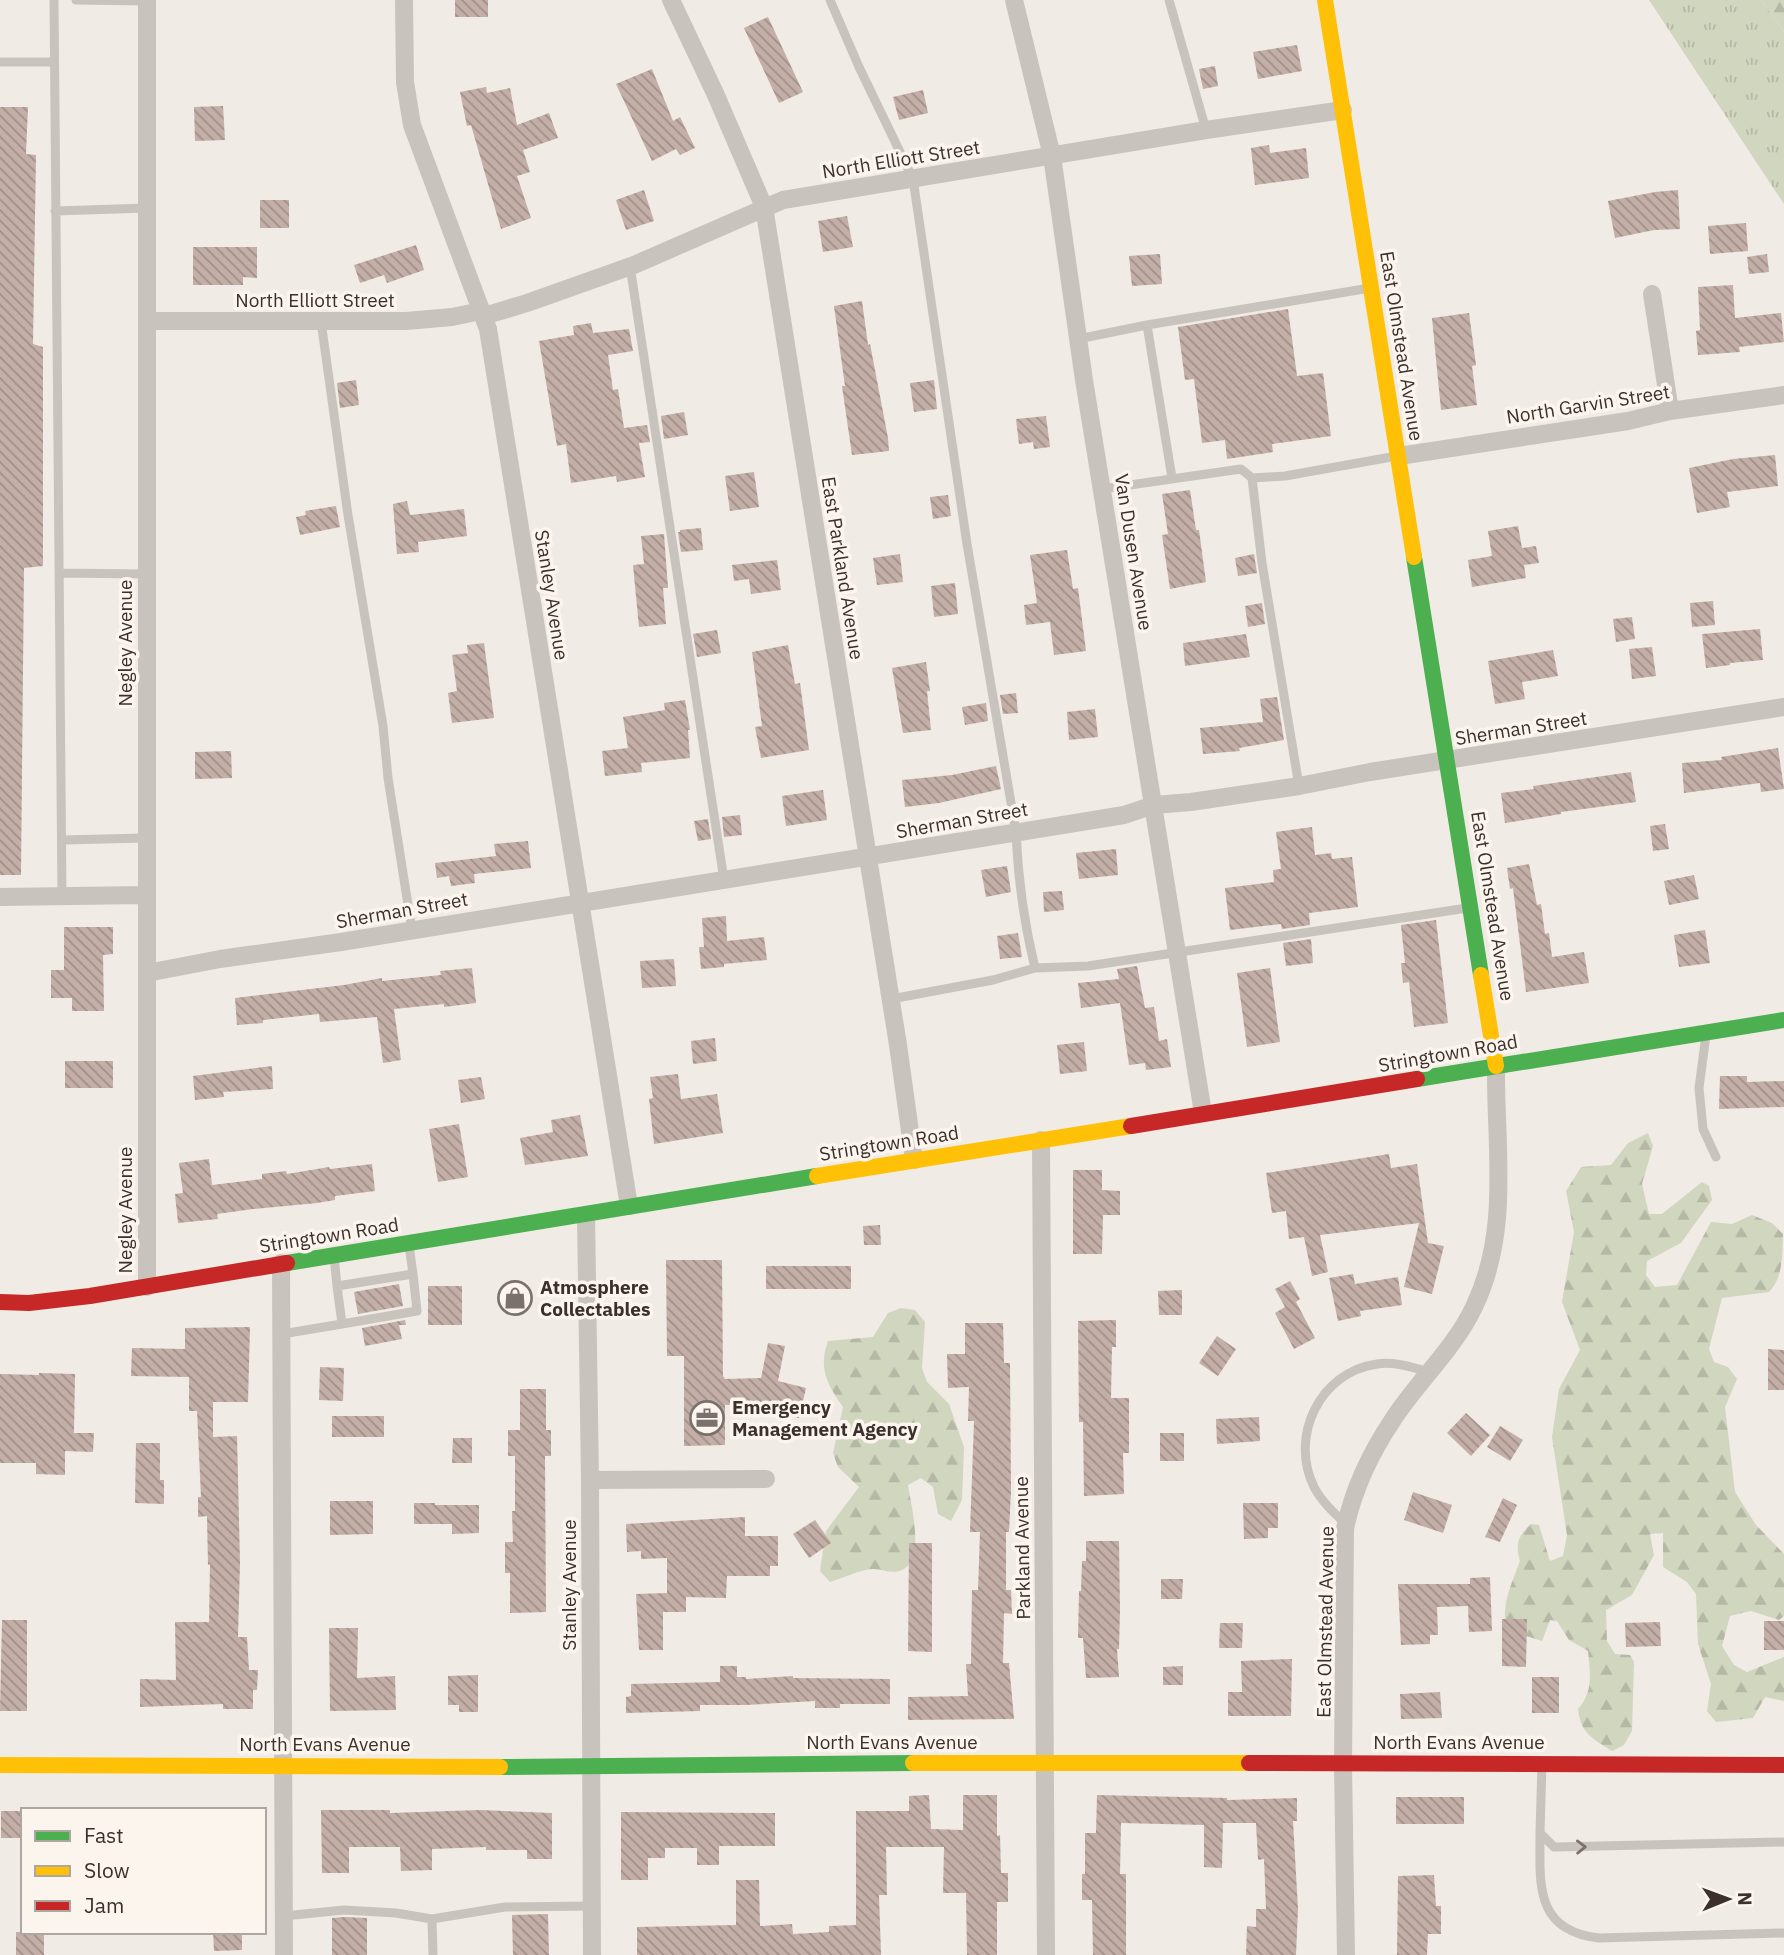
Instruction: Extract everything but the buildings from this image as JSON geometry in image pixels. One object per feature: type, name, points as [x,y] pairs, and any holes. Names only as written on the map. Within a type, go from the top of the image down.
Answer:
[{"type":"street","name":"Negley Avenue","points":[[147,0],[147,1286]]},
{"type":"street","name":"Stanley Avenue","points":[[404,0],[405,82],[412,125],[488,329],[629,1206]]},
{"type":"street","name":"East Parkland Avenue","points":[[671,0],[764,207],[915,1160]]},
{"type":"street","name":"Van Dusen Avenue","points":[[1014,0],[1052,156],[1078,339],[1203,1113]]},
{"type":"street","name":"East Olmstead Avenue","points":[[1325,0],[1496,1066],[1500,1181],[1494,1248],[1474,1307],[1447,1350],[1394,1417],[1370,1457],[1352,1500],[1346,1525],[1343,1611],[1346,1955]]},
{"type":"street","name":"North Elliott Street","points":[[148,321],[406,321],[482,314],[527,303],[630,266],[783,200],[1343,110]]},
{"type":"street","points":[[1652,294],[1670,411]]},
{"type":"street","name":"North Garvin Street","points":[[1399,456],[1784,395]]},
{"type":"street","name":"Sherman Street","points":[[147,973],[868,858],[1124,815],[1154,806],[1299,786],[1370,772],[1784,707]]},
{"type":"street","points":[[0,897],[145,895]]},
{"type":"street","name":"Stringtown Road","points":[[0,1302],[29,1303],[147,1286],[1784,1020]]},
{"type":"street","name":"Parkland Avenue","points":[[1041,1140],[1046,1955]]},
{"type":"street","name":"Stanley Avenue","points":[[586,1215],[592,1955]]},
{"type":"street","points":[[281,1264],[284,1955]]},
{"type":"street","points":[[590,1480],[766,1479]]},
{"type":"street","name":"North Evans Avenue","points":[[0,1765],[591,1767],[1044,1762],[1784,1765]]},
{"type":"lane","points":[[54,0],[62,896]]},
{"type":"lane","points":[[76,0],[147,0]]},
{"type":"lane","points":[[830,0],[913,178],[967,544],[1016,832],[1018,876],[1026,932],[1035,968]]},
{"type":"lane","points":[[1169,0],[1206,130]]},
{"type":"lane","points":[[0,62],[54,62]]},
{"type":"lane","points":[[55,211],[147,208]]},
{"type":"lane","points":[[630,266],[724,880]]},
{"type":"lane","points":[[1078,339],[1372,288]]},
{"type":"lane","points":[[321,321],[412,930]]},
{"type":"lane","points":[[1147,325],[1172,478]]},
{"type":"lane","points":[[1102,488],[1241,469],[1252,478],[1284,476],[1399,456]]},
{"type":"lane","points":[[1252,478],[1262,563],[1299,786]]},
{"type":"lane","points":[[60,573],[146,574]]},
{"type":"lane","points":[[62,840],[145,838]]},
{"type":"lane","points":[[890,999],[993,980],[1035,968],[1088,966],[1472,907]]},
{"type":"lane","points":[[1706,1033],[1699,1088],[1703,1129],[1716,1157]]},
{"type":"lane","points":[[282,1334],[417,1311],[409,1243]]},
{"type":"lane","points":[[334,1255],[342,1324]]},
{"type":"lane","points":[[337,1286],[413,1274]]},
{"type":"lane","points":[[1346,1525],[1322,1500],[1314,1487],[1306,1460],[1310,1419],[1320,1399],[1352,1371],[1379,1364],[1403,1365],[1430,1372]]},
{"type":"lane","points":[[1542,1762],[1540,1882],[1548,1914],[1564,1926],[1584,1937],[1613,1938],[1784,1933]]},
{"type":"lane","points":[[1540,1832],[1554,1847],[1784,1842]]},
{"type":"lane","points":[[284,1916],[344,1910],[396,1913],[432,1919],[505,1907],[592,1906]]},
{"type":"lane","points":[[432,1919],[432,1955]]},
{"type":"green space","points":[[1649,0],[1761,0],[1784,32],[1784,204]]},
{"type":"green space","points":[[1761,0],[1784,0],[1784,32]]},
{"type":"green space","points":[[1648,1133],[1653,1146],[1642,1184],[1649,1214],[1662,1214],[1702,1182],[1709,1186],[1712,1200],[1681,1243],[1647,1261],[1646,1275],[1655,1287],[1677,1285],[1711,1222],[1732,1224],[1752,1215],[1772,1223],[1783,1234],[1781,1265],[1774,1286],[1769,1292],[1722,1298],[1709,1349],[1714,1362],[1728,1367],[1737,1379],[1725,1407],[1735,1492],[1756,1525],[1784,1554],[1784,1616],[1779,1620],[1751,1611],[1730,1616],[1722,1646],[1734,1665],[1747,1672],[1784,1657],[1784,1701],[1765,1697],[1753,1718],[1716,1722],[1707,1711],[1711,1684],[1698,1644],[1696,1594],[1687,1582],[1663,1567],[1663,1533],[1650,1534],[1654,1555],[1632,1595],[1606,1610],[1607,1641],[1615,1654],[1630,1655],[1634,1662],[1632,1731],[1624,1745],[1612,1751],[1585,1730],[1578,1709],[1589,1689],[1588,1651],[1569,1640],[1557,1621],[1550,1620],[1542,1641],[1507,1630],[1505,1612],[1520,1561],[1518,1545],[1523,1532],[1531,1524],[1539,1525],[1550,1561],[1563,1556],[1567,1535],[1552,1437],[1559,1389],[1580,1350],[1562,1302],[1574,1232],[1566,1191],[1581,1167],[1611,1165],[1628,1143]]},
{"type":"green space","points":[[901,1308],[915,1310],[925,1322],[922,1368],[927,1382],[949,1404],[964,1447],[962,1500],[951,1521],[938,1514],[933,1487],[921,1478],[908,1485],[915,1546],[908,1566],[895,1572],[875,1569],[856,1572],[830,1582],[820,1571],[826,1531],[859,1487],[838,1467],[833,1453],[843,1407],[826,1376],[825,1351],[828,1341],[873,1337],[888,1313]]},
{"type":"traffic: fast","points":[[1414,557],[1481,975]]},
{"type":"traffic: fast","points":[[1417,1079],[1784,1020]]},
{"type":"traffic: fast","points":[[287,1263],[817,1176]]},
{"type":"traffic: fast","points":[[500,1767],[913,1763]]},
{"type":"traffic: slow","points":[[1325,0],[1414,557]]},
{"type":"traffic: slow","points":[[1481,975],[1496,1066]]},
{"type":"traffic: slow","points":[[817,1176],[1131,1126]]},
{"type":"traffic: slow","points":[[913,1763],[1249,1763]]},
{"type":"traffic: slow","points":[[0,1765],[500,1767]]},
{"type":"traffic: jam","points":[[1131,1126],[1417,1079]]},
{"type":"traffic: jam","points":[[0,1302],[29,1303],[90,1296],[287,1263]]},
{"type":"traffic: jam","points":[[1249,1763],[1784,1765]]},
{"type":"place","name":"Atmosphere Collectables","points":[[515,1298]]},
{"type":"place","name":"Emergency Management Agency","points":[[707,1418]]}]
